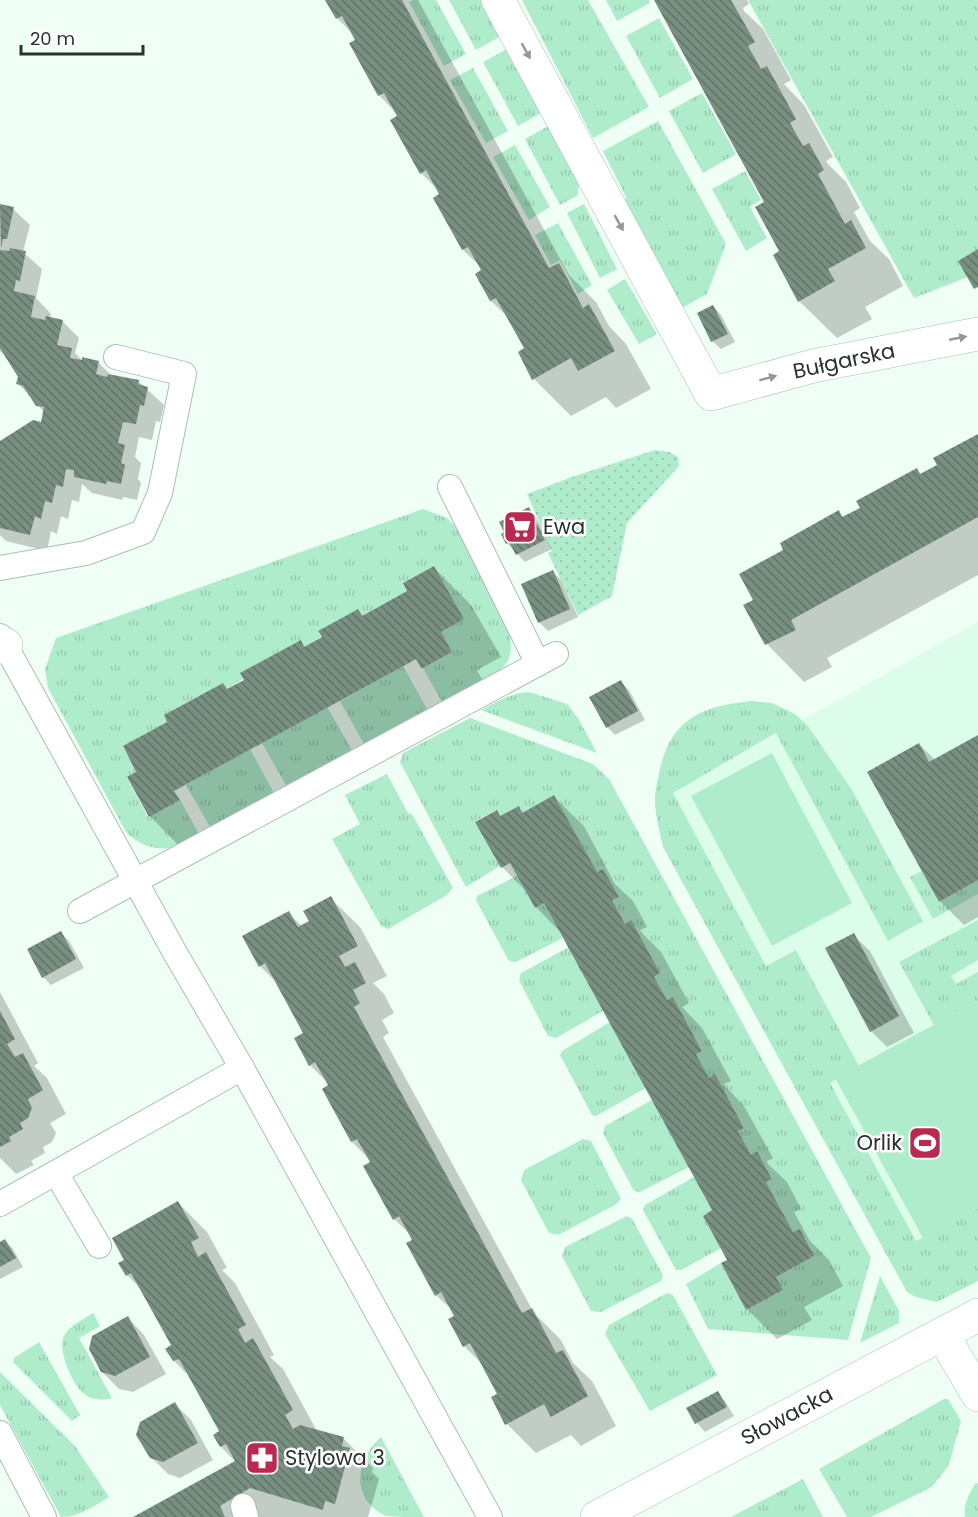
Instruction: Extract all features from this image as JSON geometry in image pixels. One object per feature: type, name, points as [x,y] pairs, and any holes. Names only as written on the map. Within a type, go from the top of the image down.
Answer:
[{"type":"street","name":"Bułgarska","points":[[498,0],[711,394],[813,366],[978,334]]},
{"type":"street","name":"Słowacka","points":[[597,1517],[978,1315]]},
{"type":"street","points":[[942,1334],[978,1395]]},
{"type":"lane","points":[[0,568],[86,553],[143,532],[160,493],[184,374],[116,357]]},
{"type":"lane","points":[[80,911],[547,659],[450,487]]},
{"type":"lane","points":[[2,643],[242,1068],[490,1517]]},
{"type":"lane","points":[[0,1204],[242,1068]]},
{"type":"lane","points":[[57,1173],[99,1246]]},
{"type":"lane","points":[[0,1433],[44,1517]]},
{"type":"shaded area","points":[[978,622],[978,1255],[916,1242],[672,793]]},
{"type":"green space","points":[[436,0],[466,54],[444,66],[409,2]]},
{"type":"green space","points":[[449,0],[483,0],[501,36],[476,50]]},
{"type":"green space","points":[[522,0],[588,0],[649,107],[593,138]]},
{"type":"green space","points":[[606,0],[649,0],[650,3],[617,21]]},
{"type":"green space","points":[[748,0],[978,0],[978,273],[914,298]]},
{"type":"green space","points":[[659,18],[693,79],[660,98],[626,36]]},
{"type":"green space","points":[[509,48],[543,112],[518,126],[483,62]]},
{"type":"green space","points":[[473,68],[508,131],[486,143],[450,80]]},
{"type":"green space","points":[[702,93],[736,154],[703,173],[669,111]]},
{"type":"green space","points":[[658,121],[726,244],[707,294],[680,309],[623,203],[626,197],[603,151]]},
{"type":"green space","points":[[550,125],[579,180],[578,195],[560,205],[525,139]]},
{"type":"green space","points":[[515,145],[550,207],[529,220],[493,157]]},
{"type":"green space","points":[[745,171],[761,200],[750,207],[767,238],[746,251],[712,189]]},
{"type":"green space","points":[[584,204],[617,269],[600,278],[567,213]]},
{"type":"green space","points":[[558,223],[592,285],[578,294],[560,260],[551,265],[535,235]]},
{"type":"green space","points":[[625,279],[657,334],[639,344],[607,290]]},
{"type":"green space","points":[[655,450],[669,452],[678,457],[679,466],[627,523],[612,596],[578,615],[548,553],[552,551],[527,494]]},
{"type":"green space","points":[[423,509],[447,518],[456,527],[510,635],[510,656],[501,669],[477,685],[442,702],[423,668],[452,652],[441,632],[464,619],[434,566],[403,583],[407,591],[362,616],[358,609],[318,631],[321,637],[304,647],[301,641],[227,689],[223,683],[164,715],[167,722],[123,747],[136,772],[127,778],[148,817],[180,800],[199,834],[178,846],[164,849],[143,844],[131,837],[126,832],[48,688],[45,669],[56,638]]},
{"type":"green space","points":[[403,666],[427,709],[364,744],[340,701]]},
{"type":"green space","points":[[529,692],[567,704],[578,718],[597,753],[481,710],[510,696]]},
{"type":"green space","points":[[752,701],[772,703],[795,714],[807,725],[852,790],[923,921],[888,941],[776,733],[673,793],[766,966],[796,950],[859,1066],[830,1083],[916,1241],[978,1208],[978,1281],[937,1302],[916,1297],[907,1292],[663,847],[656,816],[655,797],[664,755],[671,740],[690,719],[703,712],[734,703]]},
{"type":"green space","points":[[327,707],[352,750],[287,787],[262,743]]},
{"type":"green space","points":[[470,718],[593,764],[609,779],[871,1258],[848,1340],[708,1329],[686,1284],[721,1263],[746,1310],[783,1290],[776,1277],[814,1256],[800,1229],[793,1232],[766,1182],[772,1178],[757,1151],[751,1155],[738,1131],[744,1127],[715,1075],[709,1078],[696,1054],[702,1050],[673,997],[667,1000],[654,977],[660,973],[631,921],[625,924],[554,795],[522,813],[519,806],[500,816],[496,810],[475,821],[500,866],[466,887],[400,762],[403,753]]},
{"type":"green space","points":[[250,749],[274,793],[210,827],[186,785]]},
{"type":"green space","points":[[772,753],[852,903],[772,946],[691,796]]},
{"type":"green space","points":[[387,774],[453,888],[447,895],[388,929],[381,926],[332,839],[360,824],[345,795]]},
{"type":"green space","points":[[922,871],[939,902],[978,880],[978,894],[933,919],[910,877]]},
{"type":"green space","points":[[517,876],[535,908],[544,903],[563,938],[516,962],[509,961],[476,900],[477,896]]},
{"type":"green space","points":[[978,920],[978,960],[951,976],[956,984],[978,972],[978,1001],[934,1025],[899,962]]},
{"type":"green space","points":[[569,947],[603,1011],[556,1038],[548,1036],[519,980],[521,973]]},
{"type":"green space","name":"Orlik","points":[[978,1001],[978,1208],[923,1238],[835,1078]]},
{"type":"green space","points":[[610,1022],[646,1088],[596,1116],[592,1115],[560,1055],[562,1051]]},
{"type":"green space","points":[[652,1100],[689,1167],[640,1192],[634,1191],[603,1133],[605,1126]]},
{"type":"green space","points":[[583,1139],[591,1141],[621,1199],[615,1205],[558,1235],[549,1233],[521,1180],[524,1170]]},
{"type":"green space","points":[[694,1177],[712,1210],[703,1216],[721,1248],[681,1270],[676,1270],[643,1210],[645,1205]]},
{"type":"green space","points":[[627,1216],[632,1219],[663,1275],[661,1281],[601,1312],[591,1311],[562,1256],[565,1247]]},
{"type":"green space","points":[[880,1276],[899,1311],[899,1323],[860,1343]]},
{"type":"green space","points":[[667,1293],[673,1295],[717,1375],[650,1411],[605,1334],[609,1325]]},
{"type":"green space","points":[[93,1313],[100,1326],[79,1338],[112,1398],[108,1399],[92,1398],[82,1392],[70,1373],[62,1349],[64,1336],[73,1325]]},
{"type":"green space","points":[[39,1342],[80,1415],[72,1421],[13,1362],[14,1358]]},
{"type":"green space","points":[[0,1372],[75,1446],[109,1497],[80,1513],[61,1517],[0,1405]]},
{"type":"green space","points":[[944,1399],[948,1399],[961,1421],[949,1465],[932,1487],[871,1517],[847,1517],[819,1469]]},
{"type":"green space","points":[[381,1437],[424,1517],[386,1516],[374,1509],[366,1500],[360,1479],[362,1468],[372,1446]]},
{"type":"green space","points":[[803,1479],[823,1517],[731,1517]]},
{"type":"green space","points":[[978,1483],[978,1517],[965,1517],[967,1500],[975,1484]]},
{"type":"building","points":[[325,0],[402,0],[549,268],[559,263],[583,308],[589,304],[615,351],[578,371],[571,358],[532,380],[518,352],[524,348],[496,298],[490,301],[475,274],[481,270],[468,247],[462,250],[433,198],[439,194],[426,170],[420,174],[390,120],[397,116],[384,93],[378,96],[349,43],[355,40],[342,16],[336,19]]},
{"type":"building","points":[[654,0],[731,0],[755,42],[748,46],[761,69],[767,66],[796,119],[790,123],[803,146],[809,143],[824,170],[818,174],[845,224],[851,220],[866,248],[828,269],[835,281],[798,302],[773,255],[779,251],[755,207],[764,202]]},
{"type":"building","points":[[0,204],[14,207],[7,239],[3,239],[1,248]]},
{"type":"building","points":[[10,248],[26,251],[20,281],[16,280],[14,291],[35,296],[31,317],[45,320],[46,316],[63,320],[57,345],[72,348],[70,358],[82,360],[82,357],[99,361],[96,374],[139,380],[138,384],[148,387],[144,406],[140,405],[136,424],[123,422],[118,443],[125,445],[121,463],[125,465],[121,484],[107,481],[106,484],[74,477],[74,470],[66,469],[63,487],[56,485],[52,503],[45,501],[41,519],[35,516],[30,535],[0,528],[0,441],[33,420],[41,422],[44,407],[36,406],[23,386],[16,384],[18,377],[0,348],[0,250],[9,251]]},
{"type":"building","points":[[978,249],[978,287],[974,289],[958,261]]},
{"type":"building","points":[[713,305],[728,334],[711,342],[697,313]]},
{"type":"building","points":[[978,434],[978,517],[791,620],[796,630],[765,645],[743,605],[753,600],[739,574],[783,550],[780,543],[839,510],[842,517],[860,508],[856,501],[917,468],[920,474],[937,465],[933,458]]},
{"type":"building","name":"Ewa","points":[[529,507],[545,540],[516,555],[509,542],[506,544],[499,522]]},
{"type":"building","points":[[434,566],[464,619],[441,632],[452,652],[423,668],[416,659],[174,791],[180,800],[149,817],[127,777],[136,772],[123,746],[167,722],[164,715],[223,683],[227,689],[244,680],[240,673],[301,640],[304,647],[322,637],[318,631],[358,609],[362,616],[407,591],[403,583]]},
{"type":"building","points":[[553,570],[570,609],[538,623],[521,584]]},
{"type":"building","points":[[621,680],[638,711],[606,728],[589,697]]},
{"type":"building","points":[[978,735],[978,880],[939,902],[867,772],[919,743],[929,762]]},
{"type":"building","points":[[554,795],[597,872],[603,869],[619,897],[612,900],[625,924],[631,920],[660,973],[654,977],[667,1000],[673,997],[702,1051],[696,1054],[709,1078],[715,1074],[744,1128],[738,1131],[751,1155],[757,1151],[772,1179],[766,1182],[793,1232],[800,1229],[814,1256],[776,1277],[783,1290],[746,1310],[721,1263],[727,1260],[703,1216],[712,1210],[544,903],[535,908],[510,863],[501,868],[475,822],[497,810],[500,816],[519,806],[522,813]]},
{"type":"building","points":[[331,896],[358,946],[339,956],[345,967],[355,962],[366,983],[353,990],[360,1003],[354,1007],[522,1313],[532,1308],[556,1353],[563,1350],[588,1396],[551,1417],[544,1404],[505,1425],[491,1397],[497,1394],[470,1343],[463,1347],[448,1319],[454,1316],[441,1292],[435,1296],[406,1243],[412,1240],[399,1216],[393,1220],[363,1166],[370,1162],[357,1139],[351,1142],[322,1089],[328,1085],[315,1062],[309,1066],[294,1038],[303,1033],[265,963],[259,967],[242,936],[289,911],[298,927],[309,921],[303,911]]},
{"type":"building","points":[[61,931],[76,959],[42,978],[27,949]]},
{"type":"building","points":[[854,933],[899,1016],[870,1032],[825,948]]},
{"type":"building","points":[[0,1011],[15,1039],[7,1044],[15,1057],[23,1053],[43,1090],[28,1099],[32,1108],[28,1118],[20,1123],[23,1129],[9,1137],[11,1141],[0,1147]]},
{"type":"building","points":[[178,1201],[199,1238],[191,1242],[198,1257],[206,1252],[246,1325],[238,1329],[245,1343],[253,1338],[293,1410],[285,1415],[293,1429],[300,1425],[344,1437],[342,1446],[350,1448],[335,1504],[325,1501],[323,1510],[250,1488],[220,1506],[225,1517],[133,1517],[235,1461],[226,1444],[220,1447],[213,1435],[219,1431],[179,1359],[173,1361],[165,1349],[171,1345],[131,1273],[126,1276],[118,1263],[124,1260],[112,1238]]},
{"type":"building","points":[[5,1239],[16,1258],[0,1267],[0,1242]]},
{"type":"building","points":[[128,1316],[150,1357],[115,1376],[101,1372],[89,1349],[92,1336]]},
{"type":"building","points":[[718,1391],[727,1407],[695,1424],[686,1408]]},
{"type":"building","points":[[175,1402],[198,1443],[163,1462],[150,1458],[136,1435],[140,1422]]},
{"type":"place","name":"Ewa","points":[[520,527]]},
{"type":"place","name":"Orlik","points":[[925,1143]]},
{"type":"place","name":"Stylowa 3","points":[[262,1458]]}]
